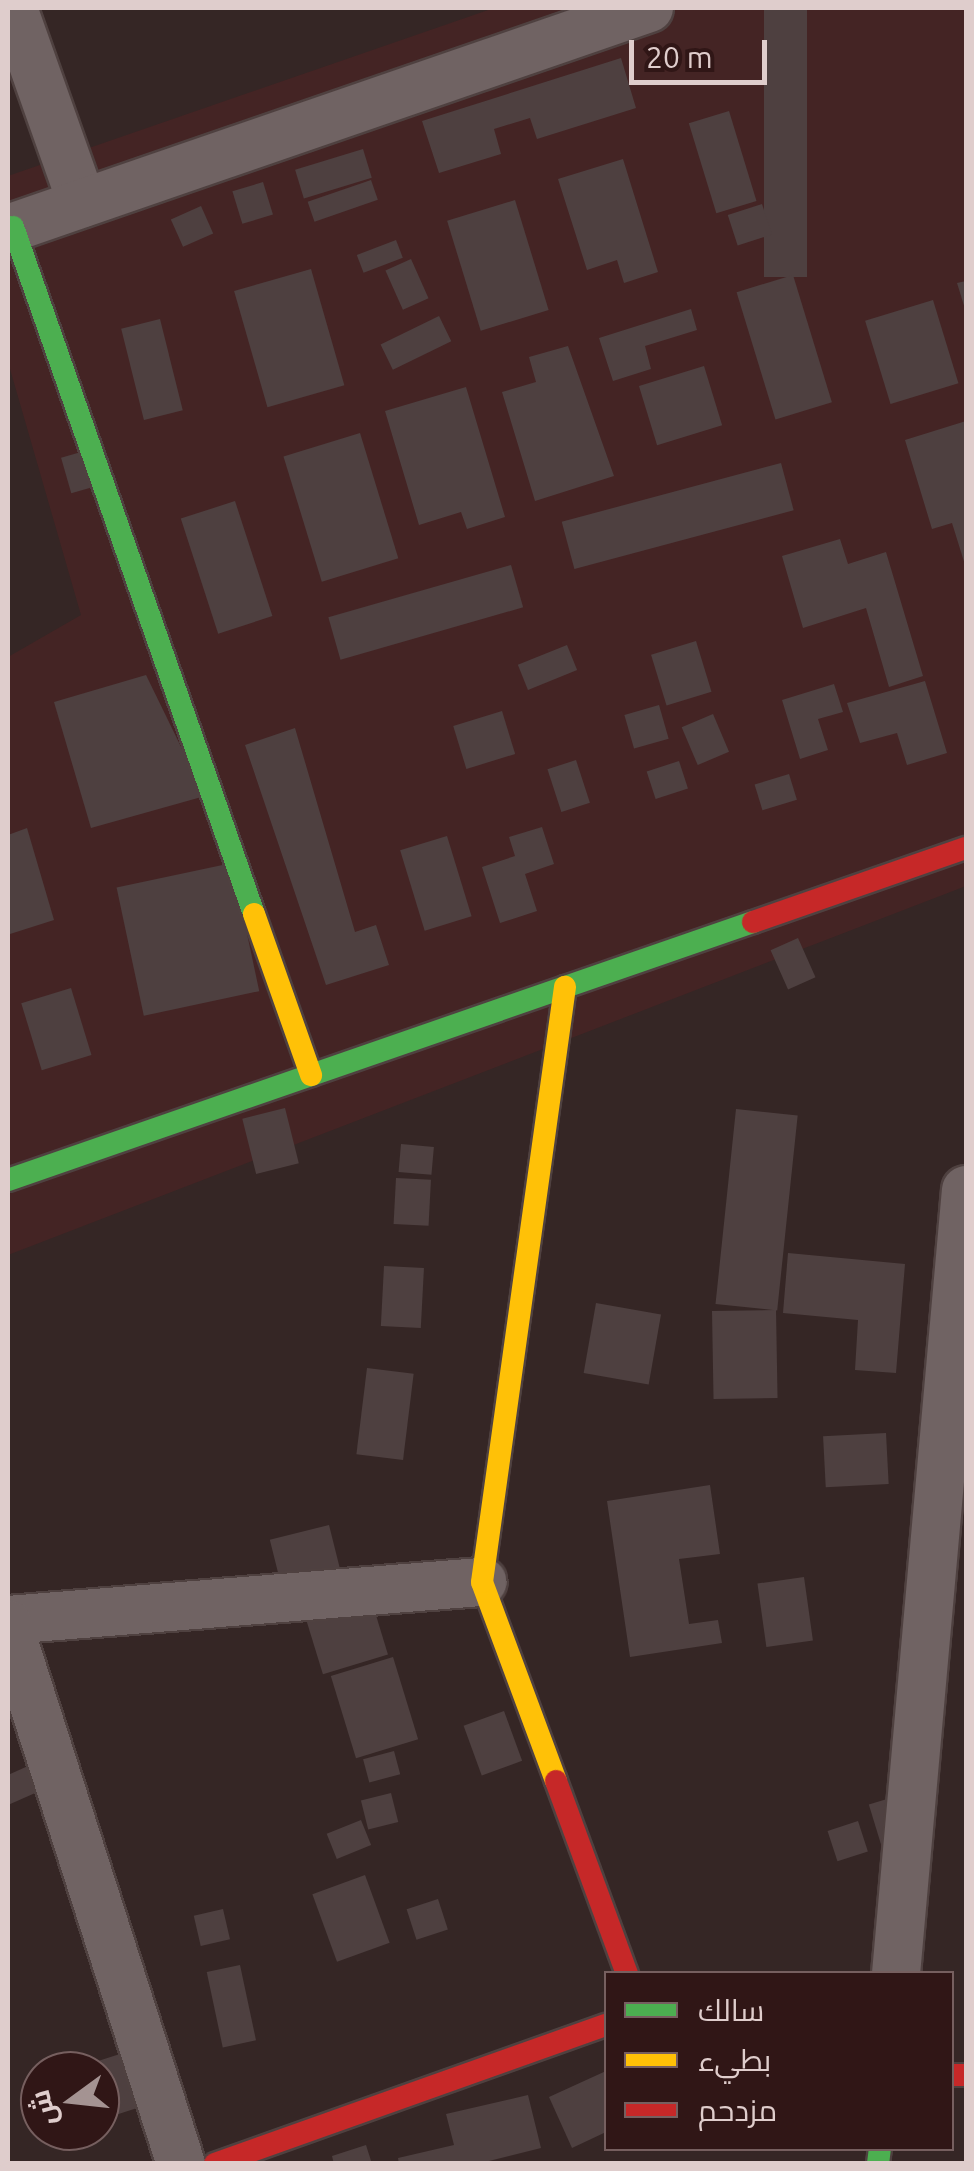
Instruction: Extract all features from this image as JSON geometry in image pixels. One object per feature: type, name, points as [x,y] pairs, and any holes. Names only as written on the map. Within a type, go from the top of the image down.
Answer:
[{"type":"street","points":[[13,8],[82,203]]},
{"type":"street","points":[[311,1075],[10,228],[602,15],[649,8]]},
{"type":"street","points":[[8,1180],[966,848]]},
{"type":"street","points":[[565,987],[482,1582],[626,1971]]},
{"type":"street","points":[[896,1971],[966,1190]]},
{"type":"street","points":[[181,2164],[8,1622],[482,1582]]},
{"type":"street","points":[[216,2164],[604,2026]]},
{"type":"shaded area","points":[[494,8],[966,8],[966,886],[8,1255],[8,657],[81,615],[8,362],[8,176]]},
{"type":"building","points":[[764,8],[807,8],[807,277],[764,277]]},
{"type":"building","points":[[621,58],[636,108],[537,139],[530,118],[494,129],[501,154],[439,173],[422,121]]},
{"type":"building","points":[[729,111],[756,201],[716,213],[689,123]]},
{"type":"building","points":[[363,149],[372,178],[304,198],[295,170]]},
{"type":"building","points":[[623,159],[658,272],[624,283],[617,260],[587,270],[558,179]]},
{"type":"building","points":[[371,180],[378,200],[314,222],[308,202]]},
{"type":"building","points":[[263,182],[273,215],[242,224],[232,191]]},
{"type":"building","points":[[515,200],[549,310],[481,331],[447,221]]},
{"type":"building","points":[[762,204],[772,234],[738,246],[728,215]]},
{"type":"building","points":[[201,206],[213,233],[183,247],[171,219]]},
{"type":"building","points":[[396,240],[403,258],[364,273],[357,255]]},
{"type":"building","points":[[411,259],[428,298],[403,310],[385,270]]},
{"type":"building","points":[[311,269],[344,385],[267,407],[234,291]]},
{"type":"building","points":[[793,275],[832,402],[775,419],[737,292]]},
{"type":"building","points":[[966,281],[966,312],[957,283]]},
{"type":"building","points":[[933,300],[958,383],[891,404],[865,321]]},
{"type":"building","points":[[691,309],[697,330],[645,346],[651,369],[613,381],[599,338]]},
{"type":"building","points":[[439,316],[451,341],[393,370],[381,344]]},
{"type":"building","points":[[160,319],[183,410],[144,420],[121,329]]},
{"type":"building","points":[[568,346],[614,476],[535,501],[502,392],[536,382],[529,357]]},
{"type":"building","points":[[704,366],[722,425],[657,445],[639,386]]},
{"type":"building","points":[[466,387],[505,517],[467,529],[461,512],[419,525],[385,411]]},
{"type":"building","points":[[966,421],[966,568],[952,523],[932,529],[905,440]]},
{"type":"building","points":[[360,433],[398,558],[322,582],[283,456]]},
{"type":"building","points":[[88,450],[98,486],[71,493],[61,458]]},
{"type":"building","points":[[781,463],[794,510],[574,569],[562,522]]},
{"type":"building","points":[[235,501],[272,616],[218,634],[181,519]]},
{"type":"building","points":[[840,539],[848,564],[886,552],[923,676],[889,687],[866,608],[803,628],[782,556]]},
{"type":"building","points":[[511,565],[523,607],[340,660],[328,617]]},
{"type":"building","points":[[696,641],[711,692],[667,705],[651,655]]},
{"type":"building","points":[[567,645],[577,670],[528,690],[518,665]]},
{"type":"building","points":[[146,675],[205,796],[91,828],[54,702]]},
{"type":"building","points":[[925,681],[947,753],[907,765],[897,733],[860,743],[847,703]]},
{"type":"building","points":[[834,684],[843,712],[818,719],[828,750],[800,759],[782,700]]},
{"type":"building","points":[[659,705],[669,739],[634,749],[624,715]]},
{"type":"building","points":[[502,711],[515,754],[466,769],[453,726]]},
{"type":"building","points":[[713,714],[729,752],[698,765],[682,727]]},
{"type":"building","points":[[295,728],[355,932],[376,925],[389,965],[326,985],[245,745]]},
{"type":"building","points":[[576,760],[590,803],[561,812],[547,769]]},
{"type":"building","points":[[679,761],[688,789],[656,799],[647,772]]},
{"type":"building","points":[[789,774],[797,800],[762,810],[755,785]]},
{"type":"building","points":[[542,827],[554,864],[525,874],[537,911],[500,923],[482,867],[515,856],[509,837]]},
{"type":"building","points":[[27,828],[54,920],[10,934],[8,835]]},
{"type":"building","points":[[447,836],[472,916],[425,931],[400,850]]},
{"type":"building","points":[[232,863],[259,991],[144,1016],[117,888]]},
{"type":"building","points":[[798,938],[815,977],[788,989],[771,950]]},
{"type":"building","points":[[71,988],[91,1055],[42,1070],[21,1003]]},
{"type":"building","points":[[285,1108],[299,1163],[256,1174],[242,1119]]},
{"type":"building","points":[[736,1109],[798,1115],[777,1310],[716,1304]]},
{"type":"building","points":[[401,1144],[434,1147],[431,1175],[399,1172]]},
{"type":"building","points":[[396,1178],[431,1180],[429,1226],[394,1224]]},
{"type":"building","points":[[788,1253],[905,1264],[896,1373],[855,1370],[858,1320],[783,1313]]},
{"type":"building","points":[[384,1266],[424,1268],[421,1328],[381,1326]]},
{"type":"building","points":[[596,1303],[661,1314],[649,1384],[584,1373]]},
{"type":"building","points":[[776,1310],[778,1398],[714,1399],[712,1311]]},
{"type":"building","points":[[367,1368],[414,1374],[403,1460],[356,1454]]},
{"type":"building","points":[[886,1433],[889,1484],[826,1487],[823,1436]]},
{"type":"building","points":[[710,1485],[720,1554],[679,1559],[689,1624],[718,1620],[722,1643],[630,1657],[607,1501]]},
{"type":"building","points":[[329,1525],[344,1587],[285,1602],[270,1540]]},
{"type":"building","points":[[804,1577],[813,1640],[766,1647],[757,1584]]},
{"type":"building","points":[[371,1599],[388,1654],[323,1674],[306,1619]]},
{"type":"building","points":[[393,1657],[418,1739],[356,1758],[331,1676]]},
{"type":"building","points":[[504,1711],[522,1761],[482,1776],[464,1726]]},
{"type":"building","points":[[394,1751],[400,1774],[369,1782],[363,1759]]},
{"type":"building","points":[[39,1761],[51,1786],[8,1805],[8,1775]]},
{"type":"building","points":[[391,1793],[398,1822],[368,1830],[361,1800]]},
{"type":"building","points":[[887,1799],[899,1838],[881,1844],[869,1805]]},
{"type":"building","points":[[361,1820],[371,1845],[337,1859],[327,1834]]},
{"type":"building","points":[[858,1821],[868,1851],[837,1861],[828,1831]]},
{"type":"building","points":[[365,1875],[390,1943],[337,1962],[312,1894]]},
{"type":"building","points":[[438,1899],[448,1929],[417,1940],[407,1909]]},
{"type":"building","points":[[223,1909],[230,1939],[201,1946],[194,1916]]},
{"type":"building","points":[[240,1965],[256,2040],[223,2047],[207,1972]]},
{"type":"building","points":[[148,2045],[165,2099],[120,2114],[120,2054]]},
{"type":"building","points":[[604,2072],[604,2133],[572,2148],[549,2097]]},
{"type":"building","points":[[528,2095],[541,2148],[477,2164],[399,2164],[398,2158],[454,2145],[446,2114]]},
{"type":"building","points":[[366,2145],[372,2164],[334,2164],[332,2156]]},
{"type":"traffic: fast","points":[[13,227],[254,914]]},
{"type":"traffic: fast","points":[[8,1180],[753,922]]},
{"type":"traffic: fast","points":[[878,2164],[880,2151]]},
{"type":"traffic: slow","points":[[254,914],[311,1075]]},
{"type":"traffic: slow","points":[[556,1781],[482,1582],[565,987]]},
{"type":"traffic: jam","points":[[753,922],[966,848]]},
{"type":"traffic: jam","points":[[556,1781],[626,1971]]},
{"type":"traffic: jam","points":[[215,2164],[604,2026]]},
{"type":"traffic: jam","points":[[954,2075],[966,2075]]}]
